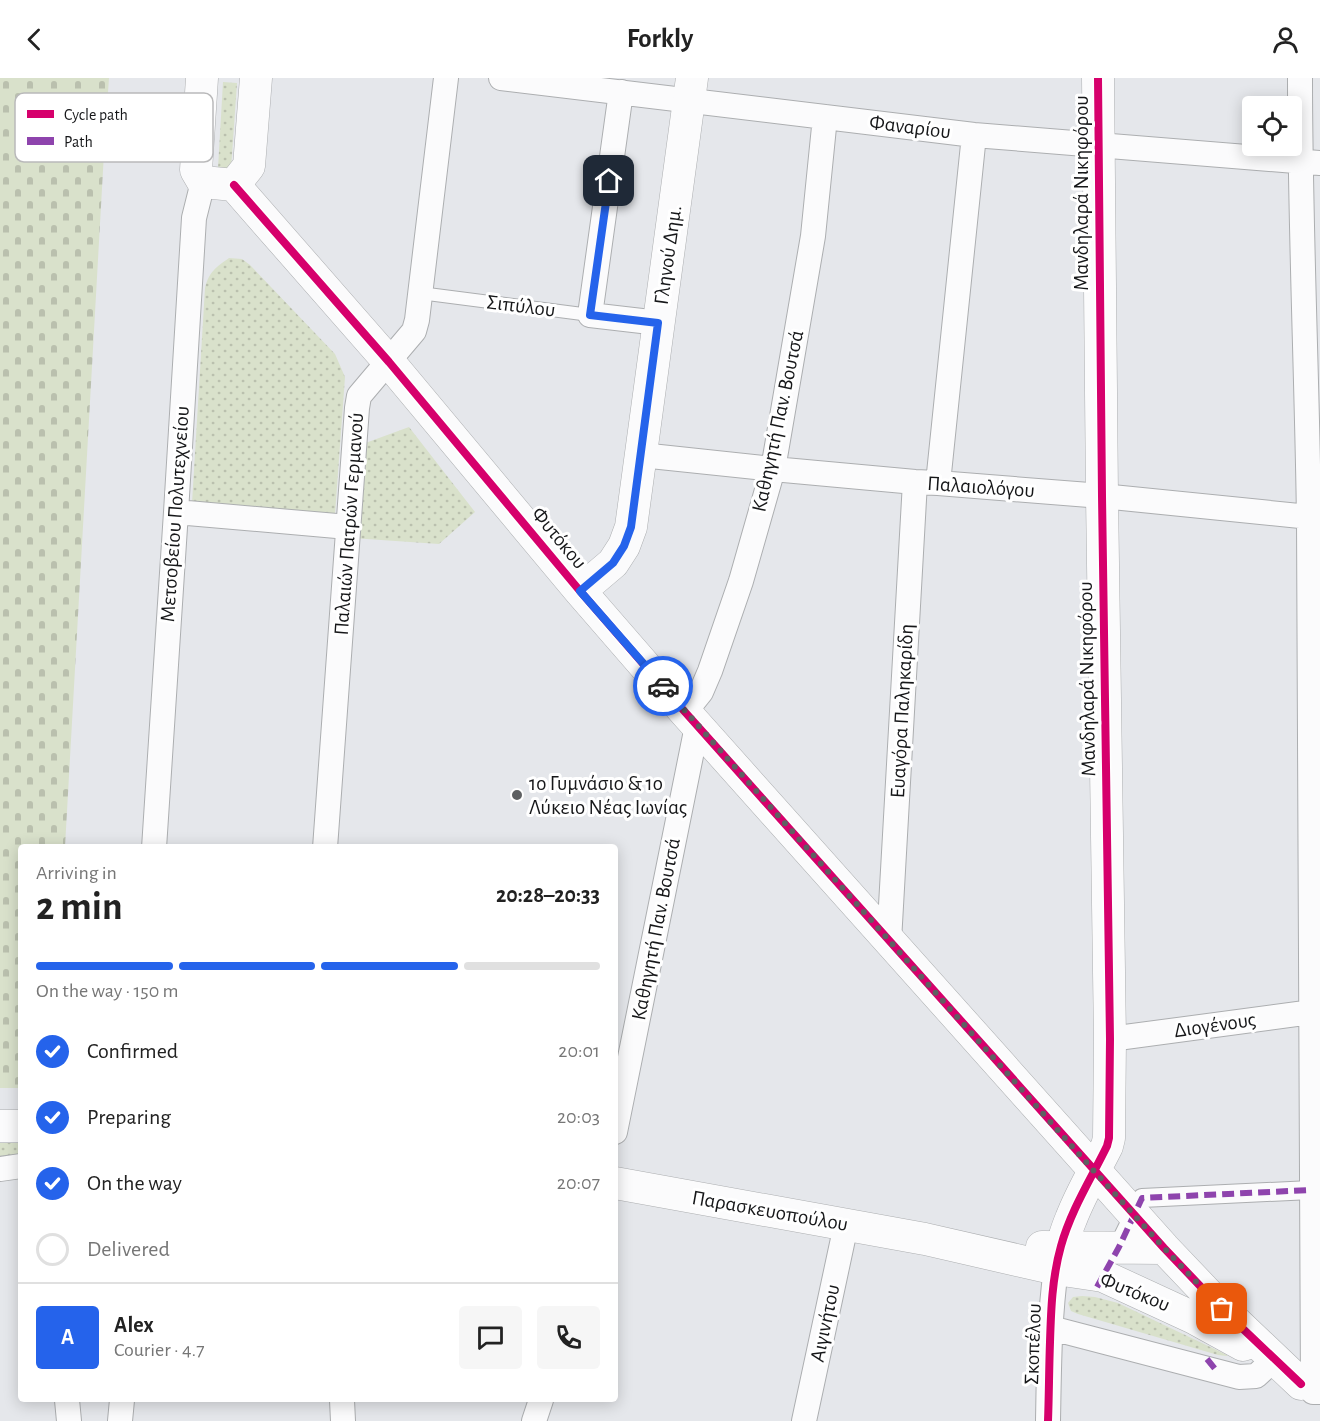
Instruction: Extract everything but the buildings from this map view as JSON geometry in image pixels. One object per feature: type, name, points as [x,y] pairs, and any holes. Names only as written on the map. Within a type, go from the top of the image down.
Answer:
[{"type":"street","points":[[201,93],[202,78]]},
{"type":"street","points":[[197,162],[196,170],[203,182],[234,185],[249,166],[256,78]]},
{"type":"street","name":"Παλαιών Πατρών Γερμανού","points":[[325,844],[357,408],[359,396],[414,331],[417,320],[446,78]]},
{"type":"street","name":"Φαναρίου","points":[[501,78],[621,92],[690,89],[825,117],[974,135],[1310,162]]},
{"type":"street","name":"Μανδηλαρά Νικηφόρου","points":[[1059,1258],[1070,1219],[1109,1138],[1110,1039],[1098,78]]},
{"type":"street","points":[[1300,78],[1310,162],[1315,518],[1316,1011],[1313,1392]]},
{"type":"street","name":"Γληνού Δημ.","points":[[580,591],[613,563],[624,546],[631,527],[690,89]]},
{"type":"street","points":[[590,315],[621,92]]},
{"type":"street","name":"Καθηγητή Παν. Βουτσά","points":[[618,1116],[691,719],[741,581],[773,470],[813,236],[825,117]]},
{"type":"street","name":"Ευαγόρα Παληκαρίδη","points":[[889,940],[926,482],[974,135]]},
{"type":"street","name":"Μετσοβείου Πολυτεχνείου","points":[[154,844],[194,218],[203,182]]},
{"type":"street","name":"Φυτόκου","points":[[234,185],[389,362],[580,591],[691,719],[1094,1171],[1222,1309],[1313,1392]]},
{"type":"street","name":"Σιπύλου","points":[[590,315],[658,323]]},
{"type":"street","name":"Παλαιολόγου","points":[[641,455],[773,470],[1102,496],[1315,518]]},
{"type":"street","points":[[176,512],[348,527]]},
{"type":"street","name":"Διογένους","points":[[1110,1039],[1316,1011]]},
{"type":"street","points":[[0,1126],[18,1126]]},
{"type":"street","points":[[0,1168],[18,1166]]},
{"type":"street","name":"Παρασκευοπούλου","points":[[618,1184],[925,1239],[1032,1247],[1059,1258]]},
{"type":"street","points":[[1104,1281],[1142,1198],[1315,1190]]},
{"type":"street","name":"Αιγινήτου","points":[[804,1421],[846,1225]]},
{"type":"street","points":[[1059,1258],[1119,1247],[1164,1248]]},
{"type":"street","points":[[1104,1281],[1141,1270],[1164,1248]]},
{"type":"street","name":"Φυτόκου","points":[[1059,1258],[1104,1281],[1194,1318],[1238,1342],[1313,1392]]},
{"type":"street","name":"Σκοπέλου","points":[[1048,1421],[1053,1295],[1059,1258]]},
{"type":"street","points":[[1051,1328],[1212,1364],[1239,1377],[1250,1377],[1261,1373],[1270,1364]]},
{"type":"street","points":[[67,1402],[69,1421]]},
{"type":"street","points":[[120,1421],[122,1402]]},
{"type":"street","points":[[342,1402],[343,1421]]},
{"type":"street","points":[[534,1421],[539,1402]]},
{"type":"lane","name":"Σιπύλου","points":[[420,293],[590,315]]},
{"type":"green space","points":[[0,78],[109,78],[108,93],[15,93],[15,162],[103,162],[65,844],[18,844],[18,1088],[0,1088]]},
{"type":"green space","points":[[223,82],[237,83],[231,169],[218,168]]},
{"type":"green space","points":[[229,258],[242,259],[250,265],[335,354],[345,377],[335,514],[192,503],[205,288],[214,270]]},
{"type":"green space","points":[[409,427],[475,512],[439,544],[352,538],[360,445]]},
{"type":"green space","points":[[0,1143],[18,1143],[18,1157],[0,1160]]},
{"type":"green space","points":[[1082,1296],[1118,1303],[1227,1356],[1071,1311],[1068,1303],[1073,1297]]},
{"type":"marked path","points":[[1097,1287],[1142,1198],[1311,1190]]},
{"type":"marked path","points":[[1207,1359],[1216,1370]]},
{"type":"cycle path","points":[[1048,1421],[1052,1306],[1058,1258],[1070,1220],[1109,1138],[1110,1039],[1098,78]]},
{"type":"cycle path","points":[[234,185],[389,362],[580,591],[685,712],[1164,1248],[1222,1309],[1301,1384]]},
{"type":"way so far","points":[[663,686],[1094,1171],[1222,1309]]},
{"type":"place","name":"1ο Γυμνάσιο & 1ο Λύκειο Νέας Ιωνίας","points":[[517,795]]},
{"type":"route","points":[[609,181],[590,315],[658,323],[631,527],[624,546],[613,563],[580,591],[663,686]]}]
